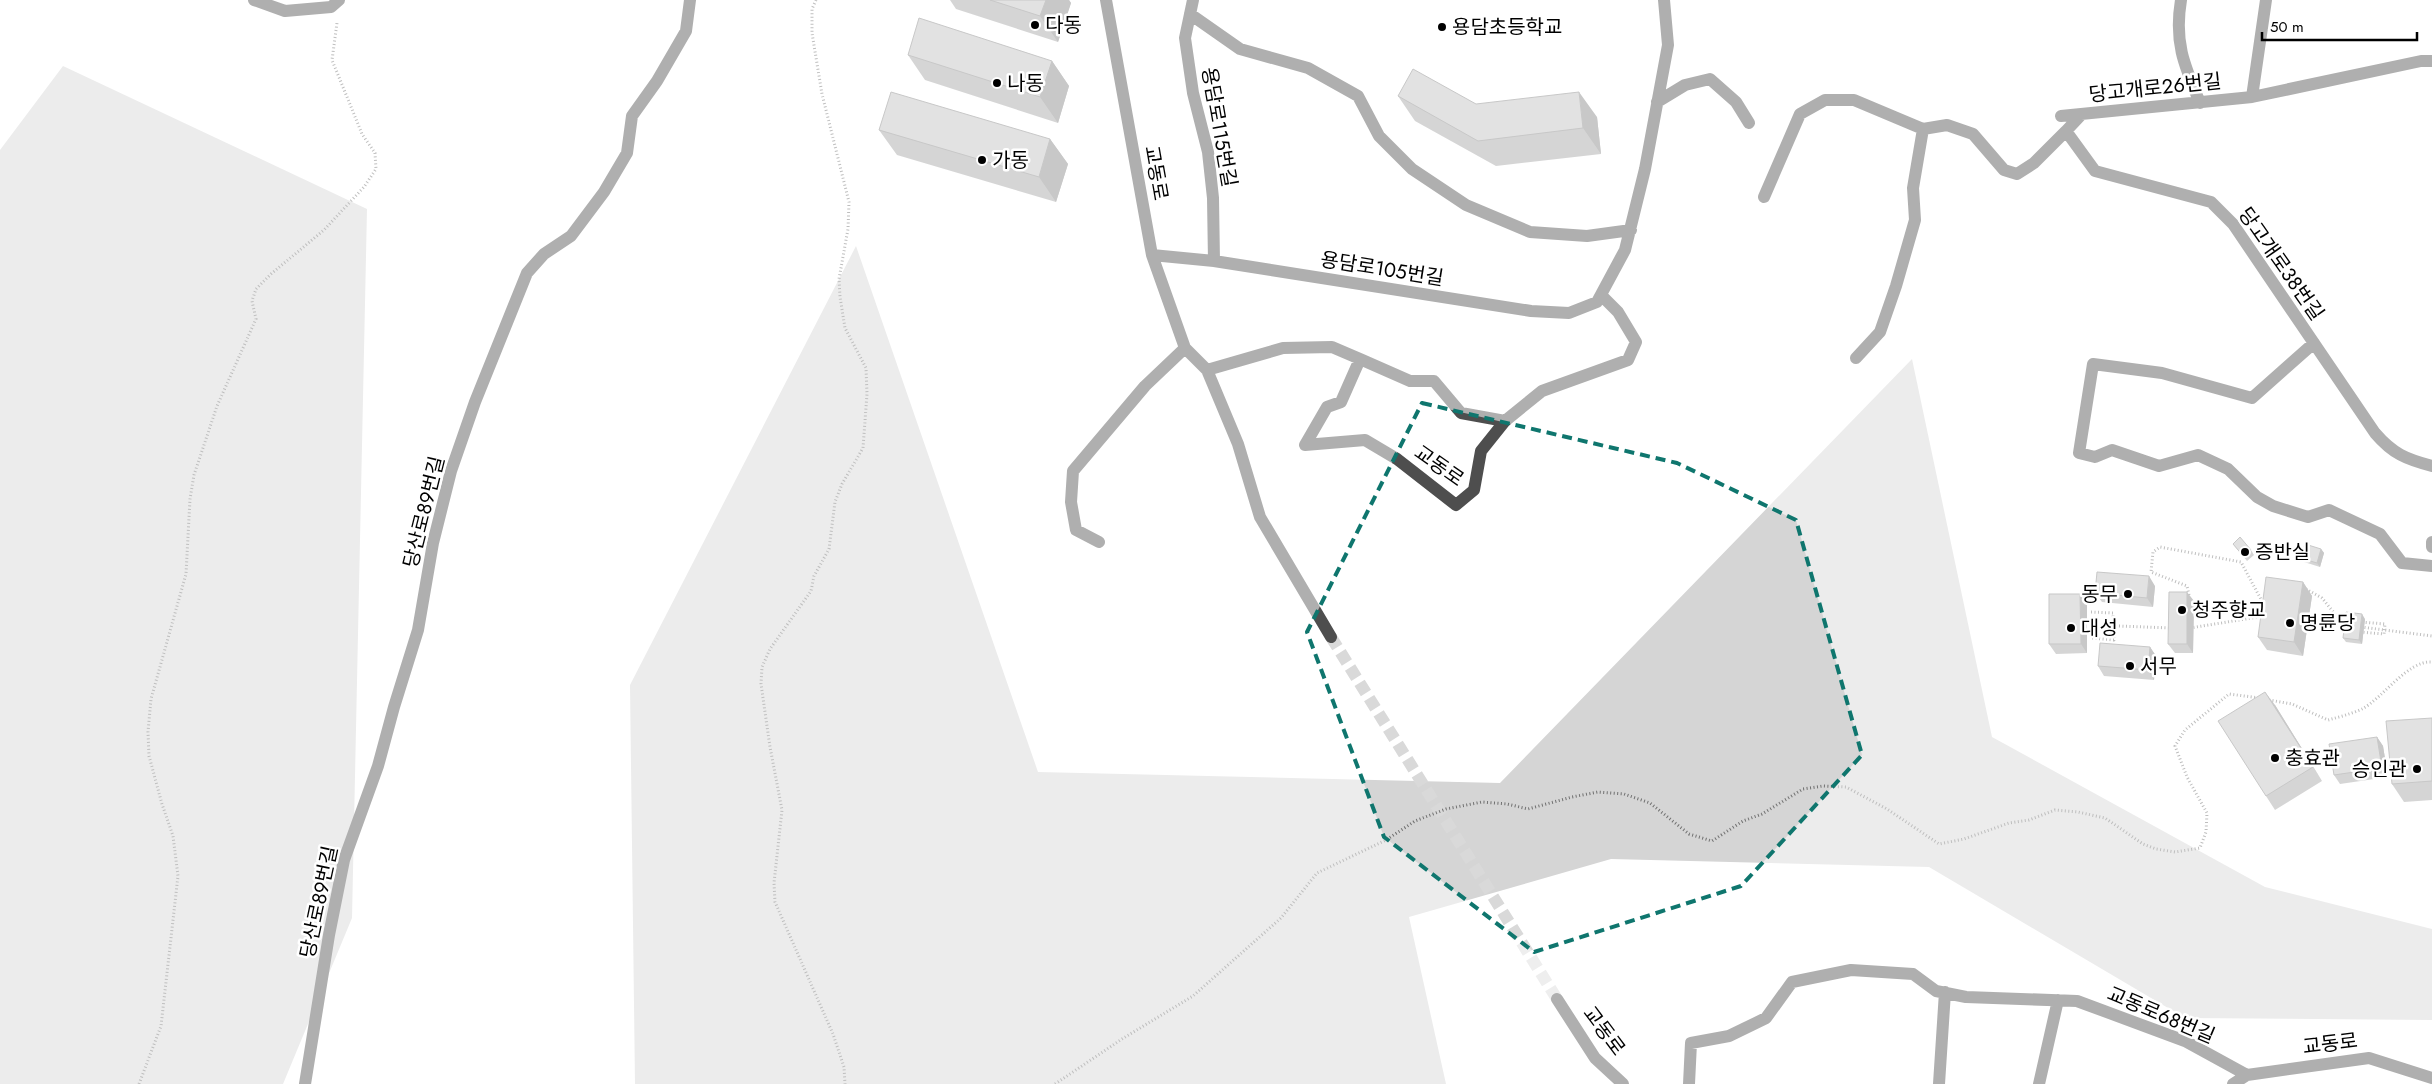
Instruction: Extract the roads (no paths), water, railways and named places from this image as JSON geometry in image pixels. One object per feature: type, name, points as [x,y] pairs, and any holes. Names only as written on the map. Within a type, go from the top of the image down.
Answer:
[{"type":"street","points":[[254,0],[286,11],[331,7],[339,0]]},
{"type":"street","name":"당산로89번길","points":[[305,1084],[329,935],[344,860],[378,766],[394,706],[418,630],[433,543],[451,471],[527,273],[544,254],[571,236],[604,192],[627,153],[632,116],[657,81],[686,31],[690,0]]},
{"type":"street","name":"교동로","points":[[1106,0],[1152,255],[1185,348],[1207,370],[1238,444],[1260,517],[1331,637]]},
{"type":"street","name":"용담로115번길","points":[[1193,0],[1185,38],[1193,93],[1208,152],[1213,198],[1214,261]]},
{"type":"street","name":"용담로105번길","points":[[1152,255],[1214,261],[1531,311],[1569,313],[1596,302],[1625,250],[1631,230],[1668,45],[1664,0]]},
{"type":"street","points":[[2181,0],[2177,25],[2184,65],[2200,103]]},
{"type":"street","name":"당고개로26번길","points":[[2252,97],[2266,0]]},
{"type":"street","points":[[1190,14],[1240,49],[1308,68],[1358,96],[1379,136],[1412,169],[1466,205],[1530,232],[1586,236],[1631,230]]},
{"type":"street","name":"당고개로26번길","points":[[2061,116],[2252,97],[2422,60],[2432,61]]},
{"type":"street","points":[[1657,102],[1686,85],[1710,79],[1736,102],[1749,123]]},
{"type":"street","points":[[1764,197],[1800,114],[1825,100],[1854,100],[1924,129],[1947,125],[1973,134],[2004,170],[2017,174],[2034,163],[2082,114]]},
{"type":"street","points":[[1856,358],[1880,332],[1896,286],[1915,220],[1913,188],[1924,129]]},
{"type":"street","name":"당고개로38번길","points":[[2066,131],[2094,171],[2211,202],[2233,224],[2386,447],[2403,458],[2432,466]]},
{"type":"street","points":[[1207,370],[1283,348],[1332,347],[1410,381],[1434,381],[1461,413],[1505,421],[1542,391],[1628,360],[1636,342],[1618,312],[1601,295]]},
{"type":"street","points":[[2314,343],[2252,398],[2162,373],[2093,364],[2079,453],[2095,457],[2112,450],[2159,466],[2198,454],[2228,469],[2257,497],[2273,506],[2308,518],[2329,510],[2380,534],[2402,563],[2432,566]]},
{"type":"street","points":[[1099,542],[1076,530],[1071,502],[1073,471],[1146,386],[1185,348]]},
{"type":"street","name":"교동로","points":[[1360,359],[1341,402],[1328,407],[1305,445],[1365,440],[1397,459],[1456,505],[1474,490],[1481,451],[1505,421]]},
{"type":"street","points":[[2432,542],[2432,547]]},
{"type":"street","name":"교동로68번길","points":[[1689,1084],[1691,1043],[1729,1036],[1766,1018],[1792,982],[1851,970],[1913,974],[1936,991],[1966,997],[2077,1001],[2185,1041],[2247,1075]]},
{"type":"street","points":[[1939,1084],[1945,992]]},
{"type":"street","name":"교동로","points":[[1557,998],[1595,1058],[1623,1084]]},
{"type":"street","points":[[2039,1084],[2058,1000]]},
{"type":"street","name":"교동로","points":[[2233,1084],[2247,1075],[2369,1058],[2432,1078]]},
{"type":"tunnel","points":[[1331,637],[1557,999]]},
{"type":"place","name":"다동","points":[[1035,25]]},
{"type":"place","name":"용담초등학교","points":[[1442,27]]},
{"type":"place","name":"나동","points":[[997,83]]},
{"type":"place","name":"가동","points":[[982,160]]},
{"type":"place","name":"증반실","points":[[2245,552]]},
{"type":"place","name":"동무","points":[[2128,594]]},
{"type":"place","name":"청주향교","points":[[2182,610]]},
{"type":"place","name":"명륜당","points":[[2290,623]]},
{"type":"place","name":"대성","points":[[2071,628]]},
{"type":"place","name":"서무","points":[[2130,666]]},
{"type":"place","name":"충효관","points":[[2275,758]]},
{"type":"place","name":"승인관","points":[[2417,769]]}]
